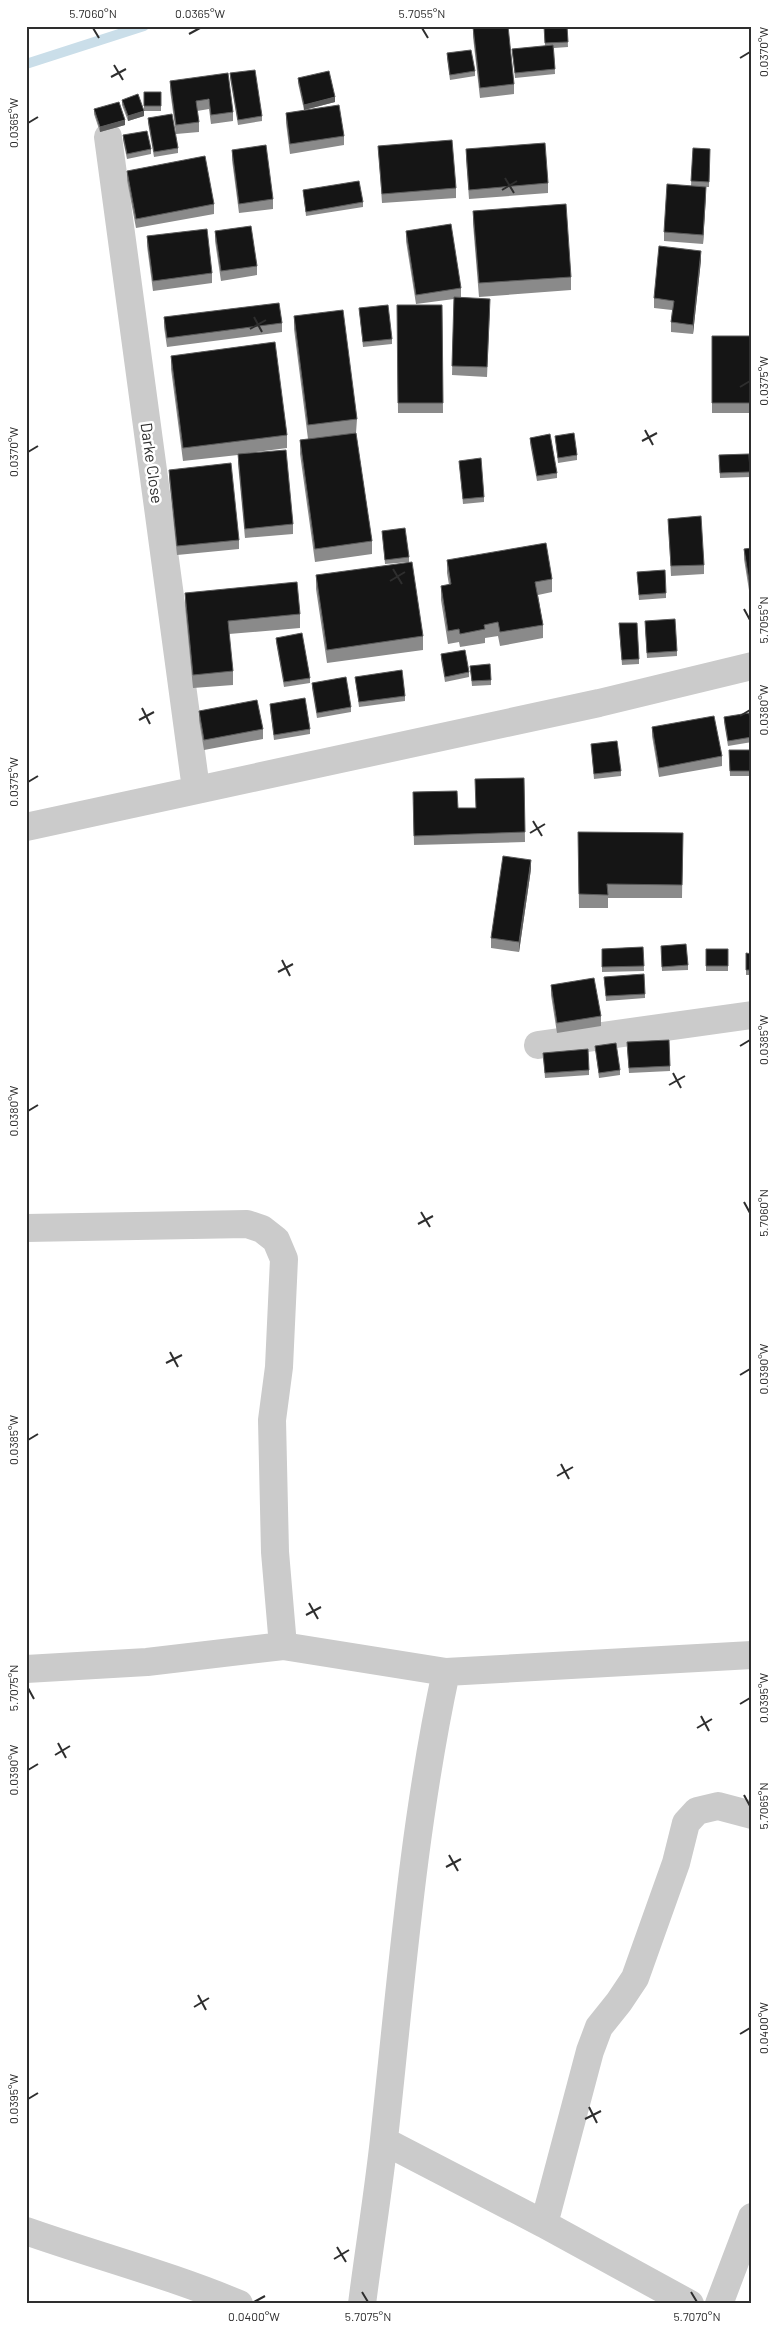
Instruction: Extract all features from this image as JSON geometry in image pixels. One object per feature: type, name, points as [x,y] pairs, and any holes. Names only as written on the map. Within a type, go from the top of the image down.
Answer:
[{"type":"street","name":"Darke Close","points":[[108,137],[196,789]]},
{"type":"street","points":[[26,827],[599,703],[752,666]]},
{"type":"street","points":[[538,1045],[752,1015]]},
{"type":"street","points":[[26,1228],[247,1224],[262,1230],[276,1240],[284,1259],[279,1367],[272,1420],[275,1552],[283,1646]]},
{"type":"street","points":[[26,1669],[147,1662],[283,1646],[446,1672],[752,1654]]},
{"type":"street","points":[[362,2304],[384,2141],[403,1944],[436,1714],[446,1672]]},
{"type":"street","points":[[544,2224],[590,2051],[599,2027],[635,1978],[676,1863],[686,1823],[697,1811],[718,1806],[752,1815]]},
{"type":"street","points":[[384,2141],[544,2224],[690,2304]]},
{"type":"street","points":[[719,2304],[752,2217]]},
{"type":"street","points":[[26,2231],[194,2285],[239,2304]]},
{"type":"building","points":[[508,26],[514,84],[480,88],[473,27]]},
{"type":"building","points":[[544,26],[567,26],[568,42],[545,43]]},
{"type":"building","points":[[553,45],[555,69],[515,73],[512,49]]},
{"type":"building","points":[[471,50],[475,71],[450,75],[447,53]]},
{"type":"building","points":[[255,70],[262,116],[238,120],[230,73]]},
{"type":"building","points":[[329,71],[335,97],[304,105],[298,78]]},
{"type":"building","points":[[228,73],[233,112],[211,115],[209,99],[196,101],[199,122],[176,125],[170,81]]},
{"type":"building","points":[[144,92],[161,92],[161,106],[144,106]]},
{"type":"building","points":[[138,94],[144,111],[128,116],[122,100]]},
{"type":"building","points":[[119,102],[125,120],[100,127],[94,109]]},
{"type":"building","points":[[339,105],[344,136],[290,144],[286,113]]},
{"type":"building","points":[[172,114],[178,148],[154,152],[148,118]]},
{"type":"building","points":[[147,131],[151,149],[127,154],[123,135]]},
{"type":"building","points":[[452,140],[456,188],[382,194],[378,146]]},
{"type":"building","points":[[545,143],[548,183],[469,190],[466,149]]},
{"type":"building","points":[[266,145],[273,199],[239,204],[232,150]]},
{"type":"building","points":[[693,148],[710,149],[709,182],[691,181]]},
{"type":"building","points":[[205,156],[214,204],[136,219],[127,171]]},
{"type":"building","points":[[359,181],[363,202],[306,212],[303,190]]},
{"type":"building","points":[[667,184],[706,187],[703,235],[664,232]]},
{"type":"building","points":[[566,204],[571,277],[479,283],[473,211]]},
{"type":"building","points":[[451,224],[461,288],[416,295],[406,231]]},
{"type":"building","points":[[251,226],[257,266],[221,271],[215,231]]},
{"type":"building","points":[[207,229],[212,273],[153,281],[147,236]]},
{"type":"building","points":[[659,246],[701,251],[693,325],[671,322],[674,301],[654,298]]},
{"type":"building","points":[[454,297],[490,299],[487,367],[452,366]]},
{"type":"building","points":[[279,303],[282,323],[167,338],[164,317]]},
{"type":"building","points":[[388,305],[392,339],[363,342],[359,308]]},
{"type":"building","points":[[397,305],[442,305],[443,403],[398,403]]},
{"type":"building","points":[[343,310],[357,419],[308,425],[294,316]]},
{"type":"building","points":[[712,336],[752,336],[752,403],[712,403]]},
{"type":"building","points":[[275,342],[287,435],[183,448],[171,356]]},
{"type":"building","points":[[356,433],[372,541],[315,549],[300,440]]},
{"type":"building","points":[[574,433],[577,455],[558,458],[555,436]]},
{"type":"building","points":[[550,434],[557,473],[537,476],[530,438]]},
{"type":"building","points":[[286,450],[293,524],[245,529],[238,454]]},
{"type":"building","points":[[749,454],[750,472],[720,473],[719,455]]},
{"type":"building","points":[[481,458],[484,497],[463,499],[459,461]]},
{"type":"building","points":[[231,463],[239,540],[177,546],[169,470]]},
{"type":"building","points":[[701,516],[704,565],[671,566],[668,519]]},
{"type":"building","points":[[405,528],[409,557],[385,560],[382,531]]},
{"type":"building","points":[[546,543],[552,579],[535,582],[543,625],[500,632],[498,622],[484,625],[485,629],[460,634],[459,629],[448,631],[441,586],[451,584],[447,560]]},
{"type":"building","points":[[752,548],[752,599],[744,549]]},
{"type":"building","points":[[412,562],[423,636],[327,650],[316,575]]},
{"type":"building","points":[[665,570],[666,593],[639,595],[637,572]]},
{"type":"building","points":[[297,582],[300,614],[228,621],[233,671],[193,675],[185,593]]},
{"type":"building","points":[[675,619],[677,651],[647,653],[645,621]]},
{"type":"building","points":[[619,623],[637,623],[639,659],[622,660]]},
{"type":"building","points":[[302,633],[310,678],[284,682],[276,638]]},
{"type":"building","points":[[465,650],[469,672],[445,677],[441,654]]},
{"type":"building","points":[[490,664],[491,680],[472,681],[470,666]]},
{"type":"building","points":[[402,670],[405,696],[359,702],[355,677]]},
{"type":"building","points":[[346,677],[351,707],[317,713],[312,683]]},
{"type":"building","points":[[305,698],[310,729],[274,735],[270,704]]},
{"type":"building","points":[[257,700],[263,729],[204,740],[199,711]]},
{"type":"building","points":[[749,713],[752,737],[728,741],[724,717]]},
{"type":"building","points":[[714,716],[722,756],[659,768],[652,727]]},
{"type":"building","points":[[617,741],[621,771],[594,774],[591,744]]},
{"type":"building","points":[[729,750],[752,750],[752,771],[730,771]]},
{"type":"building","points":[[524,778],[525,832],[414,836],[413,792],[457,791],[458,808],[476,808],[475,779]]},
{"type":"building","points":[[578,832],[683,833],[682,885],[607,884],[608,895],[579,894]]},
{"type":"building","points":[[503,856],[531,860],[519,942],[491,938]]},
{"type":"building","points":[[686,944],[688,965],[662,967],[661,946]]},
{"type":"building","points":[[643,947],[644,966],[602,967],[602,949]]},
{"type":"building","points":[[706,949],[728,949],[728,966],[706,966]]},
{"type":"building","points":[[746,953],[752,954],[752,970],[746,970]]},
{"type":"building","points":[[644,974],[645,994],[606,996],[604,977]]},
{"type":"building","points":[[594,978],[601,1016],[557,1023],[551,985]]},
{"type":"building","points":[[669,1040],[670,1066],[629,1068],[627,1042]]},
{"type":"building","points":[[616,1043],[620,1070],[599,1073],[595,1046]]},
{"type":"building","points":[[588,1049],[589,1070],[545,1073],[543,1053]]},
{"type":"waterway","points":[[26,64],[144,26]]}]
